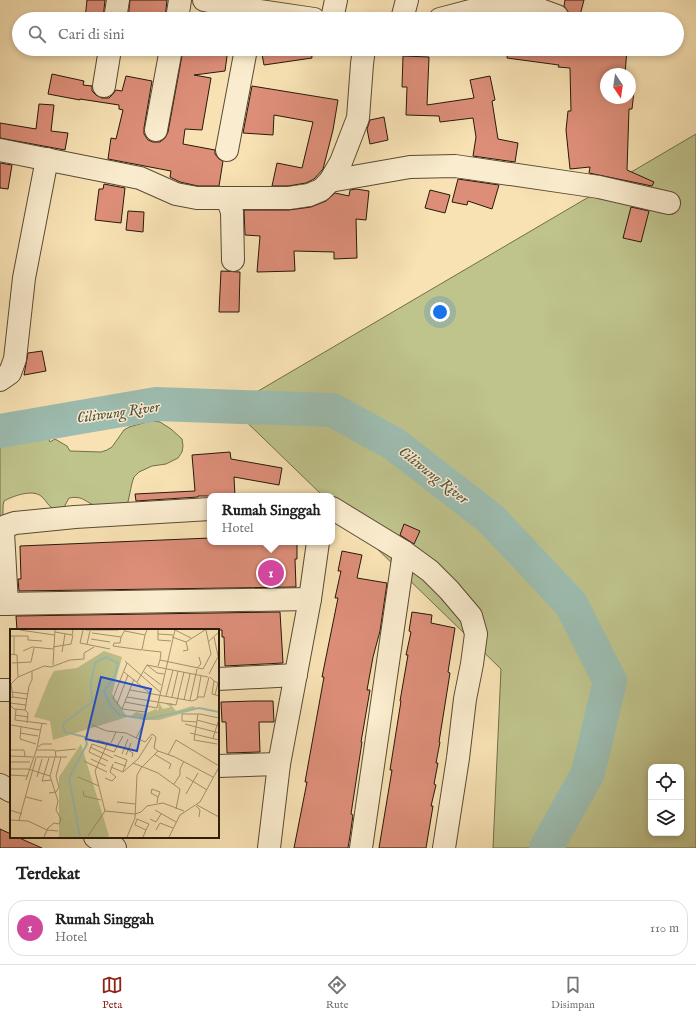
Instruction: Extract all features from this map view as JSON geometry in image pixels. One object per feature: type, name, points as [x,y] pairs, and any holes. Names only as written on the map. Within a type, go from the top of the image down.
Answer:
[{"type":"street","points":[[116,12],[118,0]]},
{"type":"street","points":[[177,12],[180,0]]},
{"type":"street","points":[[204,0],[267,12]]},
{"type":"street","points":[[333,12],[336,0]]},
{"type":"street","points":[[403,12],[406,0]]},
{"type":"street","points":[[464,12],[478,8],[508,7],[535,8],[546,12]]},
{"type":"street","points":[[104,86],[109,56]]},
{"type":"street","points":[[156,130],[170,56]]},
{"type":"street","points":[[227,150],[245,56]]},
{"type":"street","points":[[0,150],[140,178],[176,194],[197,198],[289,198],[309,195],[321,190],[330,181],[341,162],[358,118],[363,56]]},
{"type":"street","points":[[0,380],[10,373],[15,359],[24,278],[47,159]]},
{"type":"street","points":[[330,181],[410,167],[455,166],[599,187],[669,203]]},
{"type":"street","points":[[227,198],[232,212],[233,260]]},
{"type":"street","points":[[207,509],[75,517],[15,523],[6,526],[3,532],[3,604],[310,599]]},
{"type":"street","points":[[335,510],[404,552],[430,571],[449,590],[471,616],[476,634],[465,698],[458,758],[444,848]]},
{"type":"street","points":[[269,848],[279,764],[310,599],[318,545]]},
{"type":"street","points":[[361,848],[404,552]]},
{"type":"street","points":[[219,679],[296,675]]},
{"type":"street","points":[[219,766],[279,764]]},
{"type":"street","points":[[0,777],[10,776]]},
{"type":"street","points":[[0,785],[10,790]]},
{"type":"street","points":[[97,838],[115,848]]},
{"type":"green space","points":[[696,134],[696,848],[493,848],[501,669],[335,508],[335,493],[320,493],[231,407]]},
{"type":"green space","points":[[23,413],[36,415],[40,418],[50,442],[55,439],[67,446],[70,451],[101,452],[107,450],[112,447],[124,430],[129,427],[154,421],[160,422],[171,429],[182,439],[182,452],[178,458],[166,464],[152,466],[139,472],[134,477],[128,502],[117,509],[99,507],[81,498],[74,497],[69,498],[63,509],[57,511],[41,496],[28,493],[17,495],[4,501],[3,516],[0,520],[0,420]]},
{"type":"building","points":[[87,0],[105,0],[104,12],[86,12]]},
{"type":"building","points":[[130,0],[167,0],[166,12],[129,12]]},
{"type":"building","points":[[565,0],[584,0],[581,12],[568,12],[564,6]]},
{"type":"building","points":[[182,56],[227,56],[225,71],[194,75],[211,78],[202,130],[185,129],[183,144],[215,150],[215,154],[223,161],[219,186],[198,186],[180,182],[170,177],[171,171],[108,159],[111,138],[116,139],[123,110],[119,109],[119,105],[48,94],[52,74],[84,81],[83,85],[92,86],[92,91],[102,98],[109,98],[116,90],[122,91],[126,76],[152,81],[144,134],[148,140],[160,142],[165,138],[168,132]]},
{"type":"building","points":[[262,56],[312,56],[312,58],[264,65]]},
{"type":"building","points":[[403,56],[429,57],[427,105],[474,98],[470,80],[490,76],[495,100],[492,101],[498,139],[518,143],[515,162],[473,156],[476,137],[473,118],[440,122],[439,116],[406,115],[407,87],[402,87]]},
{"type":"building","points":[[507,56],[626,56],[625,68],[600,68],[600,104],[633,104],[632,109],[629,109],[627,170],[654,182],[652,186],[589,173],[590,167],[570,169],[566,130],[568,111],[571,111],[570,68],[558,67],[559,65],[507,58]]},
{"type":"building","points":[[252,86],[338,100],[333,130],[323,169],[314,179],[306,183],[288,186],[272,186],[277,163],[302,168],[313,122],[274,115],[273,135],[243,133]]},
{"type":"building","points":[[39,104],[54,105],[51,131],[68,133],[65,150],[0,138],[0,123],[36,129]]},
{"type":"building","points":[[384,117],[388,140],[370,144],[367,129],[370,120]]},
{"type":"building","points":[[0,163],[12,165],[8,189],[0,188]]},
{"type":"building","points":[[458,179],[499,185],[492,209],[468,201],[467,205],[452,202]]},
{"type":"building","points":[[104,184],[125,188],[121,223],[95,220],[99,189],[103,189]]},
{"type":"building","points":[[356,189],[369,191],[366,220],[356,219],[357,258],[334,259],[334,252],[294,251],[295,271],[257,272],[260,236],[245,235],[244,210],[289,210],[311,207],[326,201],[335,193],[349,196],[350,190]]},
{"type":"building","points":[[430,190],[450,195],[445,213],[425,208]]},
{"type":"building","points":[[631,207],[649,211],[641,242],[623,238]]},
{"type":"building","points":[[128,211],[144,212],[143,232],[126,230]]},
{"type":"building","points":[[221,271],[240,272],[239,312],[219,312]]},
{"type":"building","points":[[42,351],[46,371],[24,375],[28,353]]},
{"type":"building","points":[[230,452],[231,459],[282,468],[279,485],[234,477],[235,493],[207,493],[207,496],[136,501],[135,494],[195,491],[192,455]]},
{"type":"building","points":[[404,524],[420,531],[414,544],[400,535]]},
{"type":"building","points":[[207,538],[207,545],[297,545],[297,559],[295,559],[296,587],[19,591],[18,579],[21,579],[20,546]]},
{"type":"building","points":[[342,551],[362,555],[357,578],[387,583],[380,631],[373,657],[367,690],[370,690],[351,814],[353,815],[350,836],[348,848],[294,848],[307,782],[305,782],[324,677],[322,677],[338,598],[335,598],[341,571],[338,571]]},
{"type":"building","points":[[280,612],[283,663],[225,666],[224,637],[222,637],[222,630],[219,629],[17,629],[16,616]]},
{"type":"building","points":[[412,612],[432,615],[431,623],[455,628],[448,672],[450,673],[436,763],[438,763],[434,784],[436,785],[431,806],[433,806],[426,848],[379,848],[392,770],[390,770],[408,655],[406,655],[411,632],[409,631]]},
{"type":"building","points":[[273,701],[274,722],[259,722],[260,752],[227,753],[226,722],[222,722],[221,702]]},
{"type":"building","points":[[0,829],[10,834],[10,838],[19,838],[42,848],[0,848]]},
{"type":"waterway","name":"Ciliwung River","points":[[0,431],[156,404],[332,410],[394,444],[491,519],[571,604],[610,681],[588,773],[546,848]]},
{"type":"place","name":"Rumah Singgah","points":[[271,573]]}]
